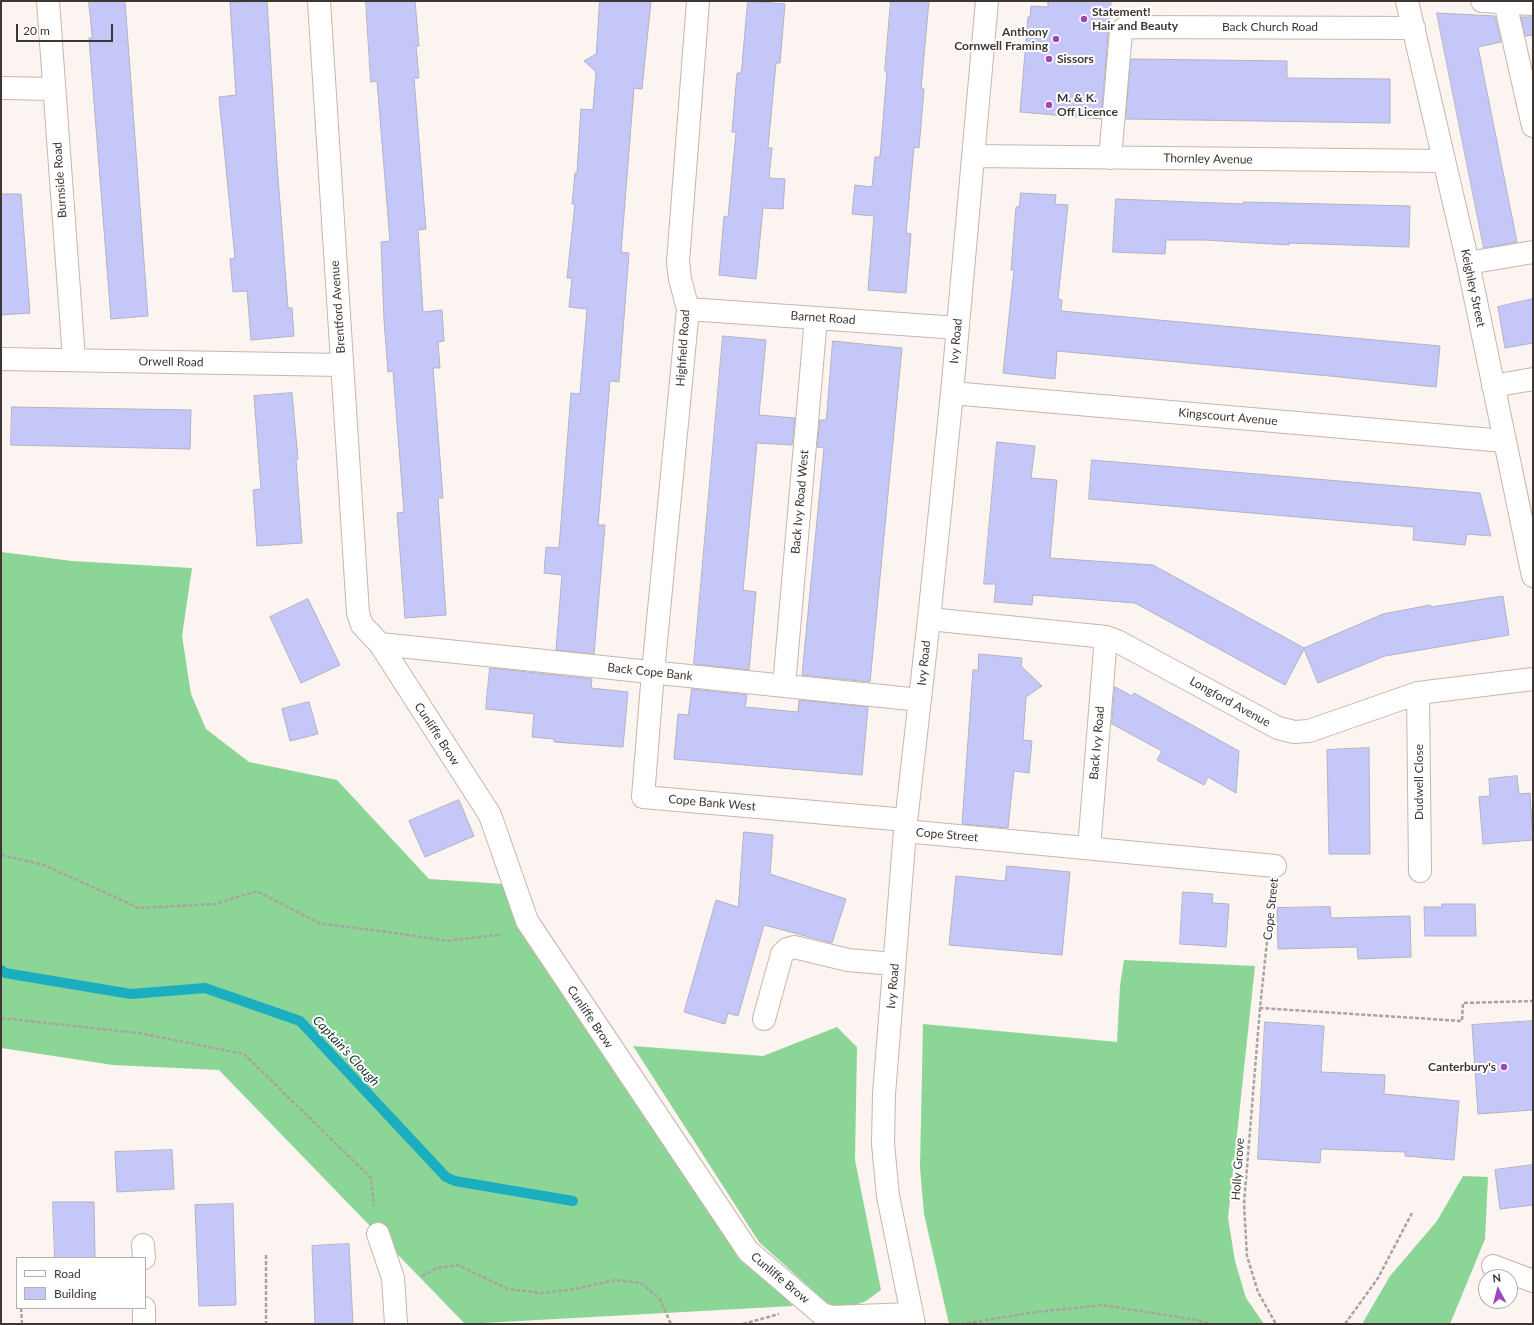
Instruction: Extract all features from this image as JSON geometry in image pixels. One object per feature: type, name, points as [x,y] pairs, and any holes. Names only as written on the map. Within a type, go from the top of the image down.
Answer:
[{"type":"street","name":"Burnside Road","points":[[48,1],[50,10],[54,88],[74,360]]},
{"type":"street","name":"Brentford Avenue","points":[[319,1],[358,613]]},
{"type":"street","name":"Highfield Road","points":[[653,672],[688,308],[680,278],[678,262],[698,1]]},
{"type":"street","name":"Ivy Road","points":[[913,1319],[888,1196],[883,1144],[884,1094],[906,825],[952,393],[986,1]]},
{"type":"street","name":"Keighley Street","points":[[1407,1],[1468,263],[1533,576]]},
{"type":"street","points":[[1482,1],[1533,4]]},
{"type":"street","points":[[1505,2],[1533,126]]},
{"type":"street","name":"Back Church Road","points":[[1110,158],[1121,31],[1126,27],[1414,28]]},
{"type":"street","points":[[1,88],[54,88]]},
{"type":"street","name":"Thornley Avenue","points":[[973,156],[1444,161]]},
{"type":"street","points":[[1468,263],[1533,252]]},
{"type":"street","name":"Barnet Road","points":[[688,308],[958,328]]},
{"type":"street","name":"Back Ivy Road West","points":[[784,686],[816,318]]},
{"type":"street","name":"Orwell Road","points":[[1,359],[341,365]]},
{"type":"street","points":[[1493,386],[1533,379]]},
{"type":"street","name":"Kingscourt Avenue","points":[[952,393],[1504,441]]},
{"type":"street","name":"Cunliffe Brow","points":[[358,613],[362,625],[380,644],[490,815],[527,921],[748,1251],[822,1314],[832,1317],[913,1319]]},
{"type":"street","name":"Longford Avenue","points":[[929,619],[1106,637],[1118,641],[1278,728],[1294,732],[1309,731],[1418,693],[1533,679]]},
{"type":"street","name":"Back Ivy Road","points":[[1089,848],[1106,637]]},
{"type":"street","name":"Back Cope Bank","points":[[380,644],[920,700]]},
{"type":"street","name":"Cope Bank West","points":[[653,672],[643,797],[906,825]]},
{"type":"street","name":"Dudwell Close","points":[[1418,693],[1420,871]]},
{"type":"street","name":"Cope Street","points":[[906,825],[1089,848],[1275,866]]},
{"type":"street","points":[[764,1019],[782,954],[787,949],[794,947],[848,960],[894,964]]},
{"type":"street","points":[[378,1234],[393,1278],[396,1324]]},
{"type":"street","points":[[1493,1266],[1533,1281]]},
{"type":"street","points":[[144,1309],[144,1324]]},
{"type":"path","points":[[1,855],[44,865],[140,908],[215,904],[256,891],[321,924],[448,941],[533,930]]},
{"type":"path","name":"Cope Street","points":[[1260,1008],[1275,866]]},
{"type":"path","points":[[1260,1008],[1462,1021],[1463,1003],[1533,1001]]},
{"type":"path","name":"Holly Grove","points":[[1260,1008],[1244,1204],[1248,1256],[1258,1292],[1276,1324]]},
{"type":"path","points":[[1,1018],[139,1033],[244,1054],[371,1178],[378,1234]]},
{"type":"path","points":[[1345,1324],[1378,1278],[1412,1214]]},
{"type":"path","points":[[266,1255],[266,1324]]},
{"type":"path","points":[[393,1278],[419,1277],[437,1268],[458,1265],[508,1289],[543,1293],[575,1289],[615,1280],[641,1283],[660,1299],[671,1324]]},
{"type":"path","points":[[961,1324],[1036,1312],[1102,1306],[1197,1320],[1210,1324]]},
{"type":"path","points":[[21,1309],[22,1324]]},
{"type":"green space","points":[[1,552],[72,561],[192,568],[182,636],[191,694],[206,729],[249,762],[337,780],[429,879],[504,884],[514,918],[734,1244],[793,1306],[465,1324],[219,1070],[113,1065],[1,1048]]},
{"type":"green space","points":[[1124,960],[1255,966],[1228,1218],[1235,1261],[1246,1298],[1264,1324],[949,1324],[924,1214],[920,1168],[923,1024],[1117,1042],[1120,986]]},
{"type":"green space","points":[[837,1027],[857,1047],[855,1160],[881,1290],[866,1301],[845,1309],[827,1303],[759,1242],[633,1046],[763,1056]]},
{"type":"green space","points":[[1463,1176],[1488,1177],[1485,1239],[1450,1324],[1362,1324],[1390,1276],[1437,1221]]},
{"type":"building","points":[[89,1],[125,1],[148,316],[111,319],[89,38],[92,38]]},
{"type":"building","points":[[267,1],[288,308],[292,308],[294,336],[251,340],[247,291],[233,292],[230,259],[235,258],[219,97],[236,95],[230,3]]},
{"type":"building","points":[[366,1],[415,1],[419,46],[416,46],[419,78],[414,78],[426,229],[418,230],[423,312],[442,310],[444,341],[438,342],[440,368],[433,368],[443,498],[438,498],[446,615],[405,618],[397,513],[404,512],[393,371],[388,372],[384,320],[381,242],[390,241],[377,81],[371,82]]},
{"type":"building","points":[[600,1],[651,1],[642,89],[634,88],[621,252],[629,253],[619,382],[610,381],[598,525],[605,525],[594,654],[556,650],[562,575],[544,573],[546,547],[559,548],[571,393],[580,394],[587,309],[569,307],[572,278],[567,278],[575,204],[572,204],[575,173],[577,173],[581,109],[593,110],[596,72],[584,61],[596,54]]},
{"type":"building","points":[[748,1],[785,4],[780,63],[776,63],[768,148],[772,148],[769,178],[785,179],[783,209],[763,208],[756,279],[719,275],[724,216],[728,217],[736,132],[732,132],[737,73],[741,73]]},
{"type":"building","points":[[891,1],[929,1],[921,89],[924,89],[919,148],[914,147],[906,233],[911,234],[906,293],[868,290],[874,216],[852,214],[855,185],[872,187],[875,157],[880,157]]},
{"type":"building","points":[[1048,1],[1111,1],[1101,119],[1020,112],[1028,17],[1030,17],[1031,6],[1048,7]]},
{"type":"building","points":[[1437,13],[1495,16],[1501,42],[1478,47],[1517,242],[1484,248]]},
{"type":"building","points":[[1521,17],[1533,17],[1533,35],[1526,36]]},
{"type":"building","points":[[1131,59],[1287,61],[1287,78],[1390,79],[1390,123],[1126,119]]},
{"type":"building","points":[[1021,193],[1056,195],[1055,204],[1068,205],[1058,299],[1062,300],[1061,311],[1440,346],[1436,387],[1057,351],[1055,379],[1003,373],[1014,270],[1011,270],[1016,207],[1019,207]]},
{"type":"building","points":[[1,194],[21,194],[30,313],[1,315]]},
{"type":"building","points":[[1116,199],[1243,204],[1243,202],[1410,206],[1409,247],[1289,243],[1289,245],[1204,240],[1166,240],[1165,254],[1113,252]]},
{"type":"building","points":[[1533,299],[1533,343],[1505,348],[1498,307]]},
{"type":"building","points":[[723,336],[766,340],[759,415],[795,418],[792,445],[757,443],[743,590],[756,592],[749,670],[694,664]]},
{"type":"building","points":[[833,341],[902,348],[870,682],[802,675],[824,448],[817,447],[820,420],[826,420]]},
{"type":"building","points":[[292,393],[298,459],[296,459],[302,543],[257,546],[253,490],[261,489],[254,396]]},
{"type":"building","points":[[12,407],[191,410],[190,449],[11,445]]},
{"type":"building","points":[[997,442],[1035,446],[1031,478],[1057,480],[1050,558],[1153,565],[1304,648],[1383,614],[1430,605],[1431,607],[1503,596],[1509,635],[1385,656],[1318,683],[1304,649],[1285,685],[1135,603],[1033,595],[1032,605],[994,602],[996,584],[984,584]]},
{"type":"building","points":[[1092,460],[1480,493],[1491,536],[1467,534],[1465,545],[1413,540],[1414,527],[1089,499]]},
{"type":"building","points":[[308,599],[340,665],[301,683],[270,617]]},
{"type":"building","points":[[979,654],[1022,658],[1021,666],[1042,686],[1026,697],[1023,740],[1032,741],[1029,773],[1014,771],[1008,828],[962,824],[973,670],[978,670]]},
{"type":"building","points":[[490,668],[592,679],[591,688],[628,692],[623,747],[554,742],[554,739],[532,737],[534,714],[486,709]]},
{"type":"building","points":[[1115,687],[1132,696],[1134,693],[1239,751],[1236,793],[1208,777],[1204,785],[1157,760],[1162,751],[1112,724]]},
{"type":"building","points":[[692,689],[747,695],[745,707],[798,712],[799,700],[868,707],[862,775],[674,759],[678,714],[688,715]]},
{"type":"building","points":[[309,702],[318,734],[290,741],[282,709]]},
{"type":"building","points":[[1369,748],[1370,854],[1329,854],[1327,750]]},
{"type":"building","points":[[1517,776],[1519,794],[1530,793],[1533,840],[1483,844],[1479,797],[1490,796],[1489,779]]},
{"type":"building","points":[[459,800],[474,836],[425,857],[409,821]]},
{"type":"building","points":[[744,832],[773,835],[770,874],[846,899],[832,943],[764,925],[738,1016],[728,1013],[725,1024],[684,1012],[716,900],[738,907]]},
{"type":"building","points":[[1007,866],[1070,872],[1062,955],[949,945],[956,876],[1005,881]]},
{"type":"building","points":[[1183,892],[1213,894],[1212,903],[1229,904],[1226,947],[1180,944]]},
{"type":"building","points":[[1442,904],[1475,904],[1476,936],[1425,936],[1424,907],[1442,907]]},
{"type":"building","points":[[1330,907],[1331,918],[1410,916],[1411,957],[1358,959],[1357,947],[1278,949],[1277,908]]},
{"type":"building","name":"Canterbury's","points":[[1533,1021],[1533,1110],[1478,1114],[1472,1025]]},
{"type":"building","points":[[1265,1022],[1324,1026],[1321,1072],[1385,1075],[1384,1094],[1459,1101],[1454,1160],[1405,1156],[1405,1152],[1321,1149],[1320,1163],[1258,1159]]},
{"type":"building","points":[[172,1150],[174,1189],[117,1192],[115,1152]]},
{"type":"building","points":[[1533,1165],[1533,1205],[1500,1209],[1495,1170]]},
{"type":"building","points":[[53,1202],[94,1202],[95,1257],[55,1257]]},
{"type":"building","points":[[233,1204],[236,1305],[199,1306],[195,1205]]},
{"type":"building","points":[[349,1244],[353,1324],[315,1324],[312,1246]]},
{"type":"waterway","name":"Captain's Clough","points":[[1,970],[5,973],[131,994],[205,988],[300,1021],[446,1177],[455,1181],[573,1201]]},
{"type":"place","name":"Statement! Hair and Beauty","points":[[1084,19]]},
{"type":"place","name":"Anthony Cornwell Framing","points":[[1056,39]]},
{"type":"place","name":"Sissors","points":[[1049,59]]},
{"type":"place","name":"M. & K. Off Licence","points":[[1049,105]]},
{"type":"place","name":"Canterbury's","points":[[1504,1067]]}]
